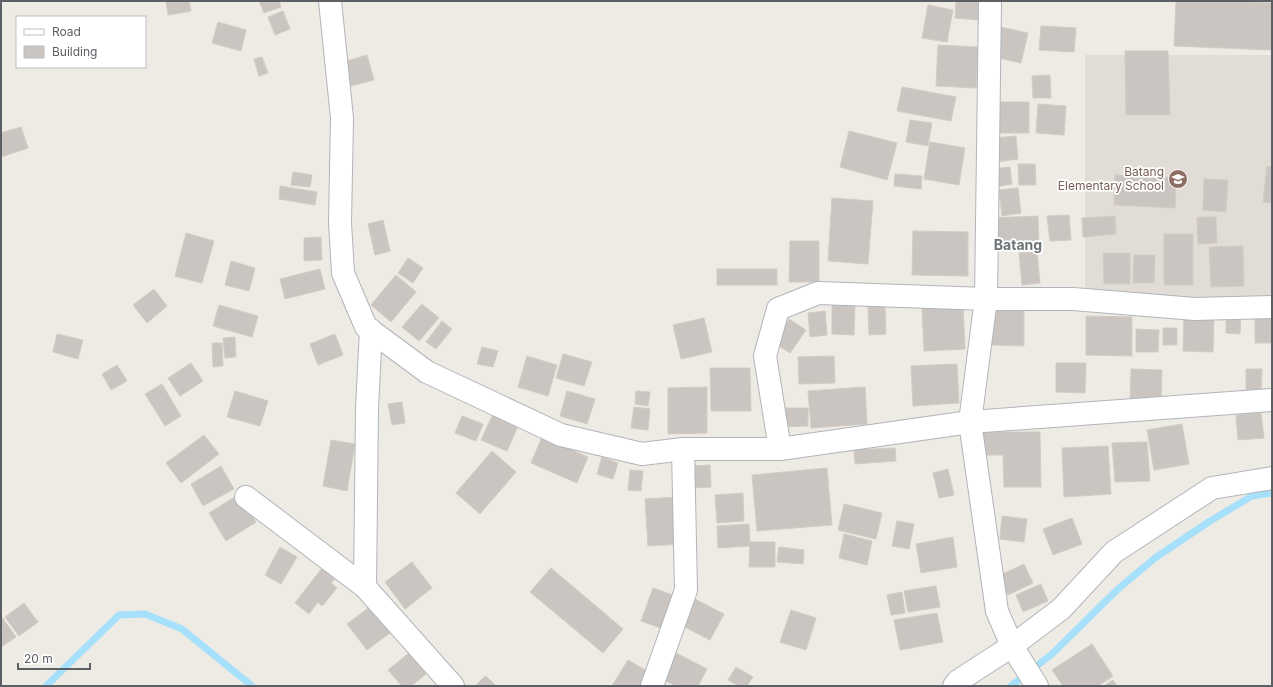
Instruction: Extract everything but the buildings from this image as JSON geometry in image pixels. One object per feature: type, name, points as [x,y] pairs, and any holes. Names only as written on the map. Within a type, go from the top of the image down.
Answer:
[{"type":"street","points":[[330,1],[342,118],[340,223],[343,273],[366,327],[427,372],[561,435],[642,454],[683,448],[780,449],[970,422],[1272,400]]},
{"type":"street","points":[[990,1],[986,299],[970,422],[997,611],[1015,650],[1037,686]]},
{"type":"street","points":[[780,449],[765,356],[778,309],[818,293],[986,299],[1073,299],[1195,309],[1272,307]]},
{"type":"street","points":[[366,587],[367,408],[371,330]]},
{"type":"street","points":[[652,686],[686,590],[683,448]]},
{"type":"street","points":[[954,686],[958,681],[1015,650],[1061,608],[1114,552],[1212,488],[1272,478]]},
{"type":"street","points":[[246,497],[366,587],[453,686]]},
{"type":"shaded area","name":"Batang Elementary School","points":[[1085,55],[1272,55],[1272,303],[1085,302]]},
{"type":"waterway","points":[[1011,686],[1052,654],[1118,589],[1155,558],[1210,521],[1252,496],[1272,493]]},
{"type":"waterway","points":[[46,686],[119,615],[145,614],[182,629],[252,686]]},
{"type":"place","name":"Batang Elementary School","points":[[1178,179]]},
{"type":"district","name":"Batang","points":[[1018,245]]}]
